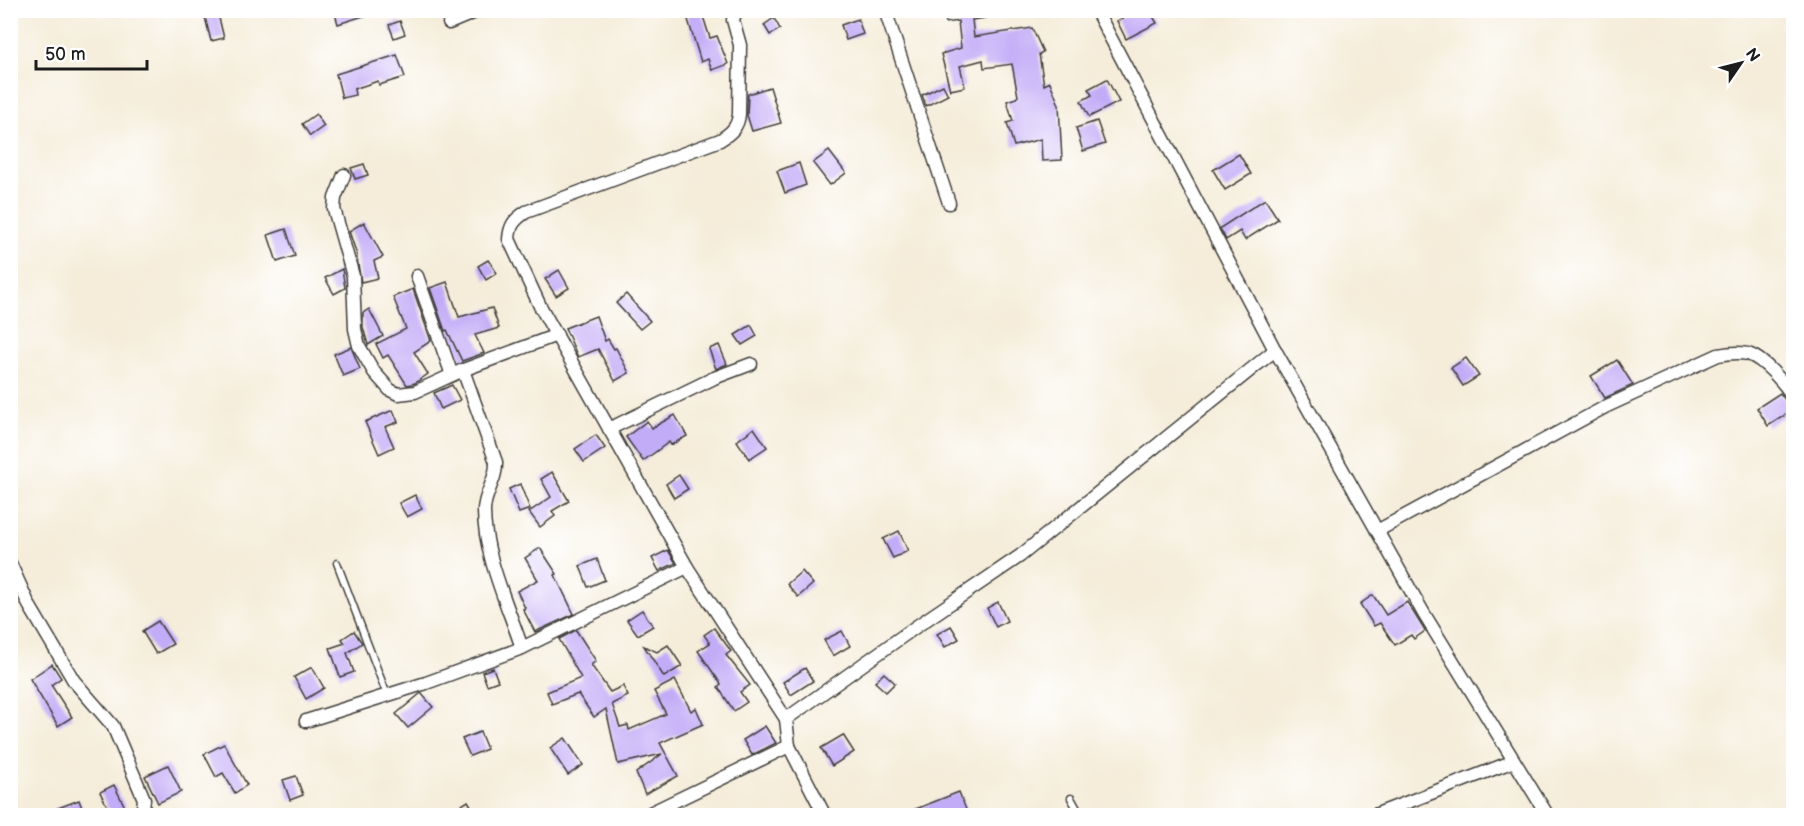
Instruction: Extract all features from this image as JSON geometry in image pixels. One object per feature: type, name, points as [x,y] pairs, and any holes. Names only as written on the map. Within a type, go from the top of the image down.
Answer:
[{"type":"street","points":[[449,23],[480,10]]},
{"type":"street","points":[[738,10],[733,20],[741,58],[739,114],[738,122],[732,132],[720,140],[526,212],[516,218],[510,228],[509,239],[540,306],[687,567],[786,719],[789,746],[825,816]]},
{"type":"street","points":[[885,10],[949,202]]},
{"type":"street","points":[[1096,10],[1275,350],[1424,614],[1548,816]]},
{"type":"street","points":[[344,175],[335,198],[334,209],[353,276],[358,346],[365,359],[390,390],[398,394],[415,392],[458,372],[557,334]]},
{"type":"street","points":[[417,276],[496,462],[497,473],[484,510],[489,550],[522,648]]},
{"type":"street","points":[[786,719],[1020,556],[1275,350]]},
{"type":"street","points":[[1377,531],[1607,406],[1718,355],[1734,353],[1750,355],[1771,370],[1794,399]]},
{"type":"street","points":[[609,429],[714,378],[751,364]]},
{"type":"street","points":[[10,563],[29,605],[74,681],[109,720],[117,733],[144,799],[143,808],[136,816]]},
{"type":"street","points":[[306,721],[522,648],[687,567]]},
{"type":"street","points":[[644,816],[789,746]]},
{"type":"street","points":[[1372,816],[1515,761]]},
{"type":"lane","points":[[337,563],[387,695]]},
{"type":"lane","points":[[1071,798],[1081,816]]},
{"type":"building","points":[[334,10],[372,10],[373,13],[338,24]]},
{"type":"building","points":[[685,10],[701,10],[710,38],[717,36],[728,64],[712,70],[708,59],[701,62]]},
{"type":"building","points":[[944,10],[985,10],[985,18],[972,20],[974,37],[1032,28],[1043,52],[1039,54],[1044,85],[1050,82],[1059,105],[1062,160],[1042,161],[1041,139],[1014,146],[1007,123],[1013,121],[1007,101],[1018,96],[1012,64],[984,68],[983,60],[960,66],[965,87],[950,90],[941,54],[961,48],[958,21],[946,23]]},
{"type":"building","points":[[1149,10],[1157,23],[1126,39],[1117,21]]},
{"type":"building","points":[[218,14],[224,38],[211,41],[205,17]]},
{"type":"building","points":[[774,18],[780,29],[770,35],[764,25]]},
{"type":"building","points":[[858,19],[863,34],[846,40],[841,25]]},
{"type":"building","points":[[400,21],[405,34],[394,38],[389,25]]},
{"type":"building","points":[[397,55],[405,77],[379,85],[378,81],[354,89],[355,95],[342,98],[336,74]]},
{"type":"building","points":[[1107,79],[1119,102],[1089,117],[1081,101],[1092,95],[1088,89]]},
{"type":"building","points":[[943,85],[948,95],[926,106],[922,95]]},
{"type":"building","points":[[770,87],[781,123],[752,131],[747,115],[748,94]]},
{"type":"building","points":[[316,114],[324,126],[310,136],[302,124]]},
{"type":"building","points":[[1097,121],[1105,144],[1083,151],[1076,128]]},
{"type":"building","points":[[829,151],[846,173],[830,185],[813,163]]},
{"type":"building","points":[[1239,154],[1251,174],[1225,190],[1213,170]]},
{"type":"building","points":[[799,163],[806,185],[785,193],[777,171]]},
{"type":"building","points":[[364,164],[368,175],[355,179],[351,168]]},
{"type":"building","points":[[1265,199],[1278,219],[1245,240],[1240,231],[1226,240],[1220,228]]},
{"type":"building","points":[[364,222],[383,257],[374,261],[378,278],[361,282],[356,252],[349,231]]},
{"type":"building","points":[[286,229],[295,256],[277,262],[268,235]]},
{"type":"building","points":[[488,260],[497,273],[486,280],[478,266]]},
{"type":"building","points":[[342,269],[345,288],[334,294],[325,278]]},
{"type":"building","points":[[559,270],[569,288],[556,296],[545,279]]},
{"type":"building","points":[[447,282],[459,317],[492,308],[499,328],[475,335],[484,353],[462,361],[447,330],[445,331],[430,288]]},
{"type":"building","points":[[413,289],[431,341],[414,352],[428,374],[415,383],[407,385],[388,355],[383,358],[376,344],[406,329],[393,297]]},
{"type":"building","points":[[626,294],[650,321],[640,329],[616,303]]},
{"type":"building","points":[[369,309],[383,336],[368,345],[363,327],[363,313]]},
{"type":"building","points":[[596,316],[605,341],[608,339],[614,349],[616,348],[629,373],[615,381],[598,349],[578,357],[565,328]]},
{"type":"building","points":[[751,325],[757,336],[742,345],[735,335]]},
{"type":"building","points":[[719,345],[727,364],[716,369],[709,349]]},
{"type":"building","points":[[351,347],[360,369],[343,376],[334,354]]},
{"type":"building","points":[[1466,358],[1479,376],[1463,386],[1451,368]]},
{"type":"building","points":[[1617,360],[1633,385],[1605,398],[1591,376]]},
{"type":"building","points":[[452,385],[460,400],[441,409],[434,393]]},
{"type":"building","points":[[1780,393],[1793,410],[1768,426],[1757,408]]},
{"type":"building","points":[[393,410],[398,422],[385,427],[394,447],[379,454],[365,422]]},
{"type":"building","points":[[675,415],[687,436],[671,445],[669,442],[643,461],[626,437],[647,421],[652,428]]},
{"type":"building","points":[[754,428],[767,447],[749,459],[737,441]]},
{"type":"building","points":[[596,435],[605,448],[584,462],[575,449]]},
{"type":"building","points":[[552,472],[569,501],[552,511],[555,516],[540,527],[529,512],[551,497],[541,479]]},
{"type":"building","points":[[679,475],[688,489],[674,498],[666,484]]},
{"type":"building","points":[[520,484],[530,509],[519,513],[509,489]]},
{"type":"building","points":[[415,495],[422,509],[407,517],[399,503]]},
{"type":"building","points":[[899,531],[908,551],[893,558],[883,539]]},
{"type":"building","points":[[540,548],[557,574],[555,575],[574,614],[535,632],[517,591],[538,580],[525,558]]},
{"type":"building","points":[[668,550],[676,563],[659,571],[652,558]]},
{"type":"building","points":[[597,559],[605,580],[588,587],[580,566]]},
{"type":"building","points":[[802,571],[813,584],[798,597],[787,584]]},
{"type":"building","points":[[1373,595],[1386,615],[1407,602],[1425,631],[1414,639],[1411,635],[1395,645],[1380,623],[1374,626],[1360,604]]},
{"type":"building","points":[[998,602],[1007,621],[996,627],[987,608]]},
{"type":"building","points":[[642,610],[653,626],[638,635],[627,620]]},
{"type":"building","points":[[158,621],[173,644],[156,654],[142,631]]},
{"type":"building","points":[[951,626],[959,639],[945,647],[937,634]]},
{"type":"building","points":[[714,628],[731,651],[726,655],[750,685],[740,692],[747,702],[734,711],[718,687],[721,684],[698,651],[710,643],[704,635]]},
{"type":"building","points":[[576,630],[596,661],[591,665],[610,692],[623,686],[628,696],[612,704],[620,727],[628,725],[629,730],[666,714],[654,691],[675,680],[691,711],[696,708],[703,724],[660,743],[678,776],[645,794],[636,773],[662,754],[618,764],[606,709],[594,717],[578,694],[552,704],[547,692],[581,678],[559,639]]},
{"type":"building","points":[[354,631],[362,643],[347,653],[354,672],[340,677],[330,648],[345,643],[342,639]]},
{"type":"building","points":[[842,631],[850,646],[833,656],[824,640]]},
{"type":"building","points":[[668,645],[682,666],[664,677],[644,646],[657,652]]},
{"type":"building","points":[[52,664],[61,678],[51,685],[72,717],[58,726],[30,679]]},
{"type":"building","points":[[312,667],[324,688],[306,699],[294,677]]},
{"type":"building","points":[[493,668],[498,681],[487,685],[482,672]]},
{"type":"building","points":[[805,668],[813,681],[791,695],[783,682]]},
{"type":"building","points":[[884,673],[895,683],[886,692],[875,682]]},
{"type":"building","points":[[421,693],[433,707],[408,728],[396,714]]},
{"type":"building","points":[[765,726],[776,743],[752,755],[743,740]]},
{"type":"building","points":[[480,732],[487,749],[470,756],[462,739]]},
{"type":"building","points":[[843,735],[854,752],[832,766],[821,748]]},
{"type":"building","points":[[565,738],[583,765],[568,775],[550,748]]},
{"type":"building","points":[[224,744],[247,785],[235,793],[223,773],[216,777],[204,754]]},
{"type":"building","points":[[168,765],[181,792],[158,803],[145,776]]},
{"type":"building","points":[[296,776],[303,795],[290,800],[283,780]]},
{"type":"building","points":[[114,785],[125,807],[111,814],[100,792]]},
{"type":"building","points":[[959,792],[967,812],[957,816],[898,816]]},
{"type":"building","points":[[79,800],[85,816],[42,816],[42,814]]},
{"type":"building","points":[[468,801],[477,816],[445,816]]}]
